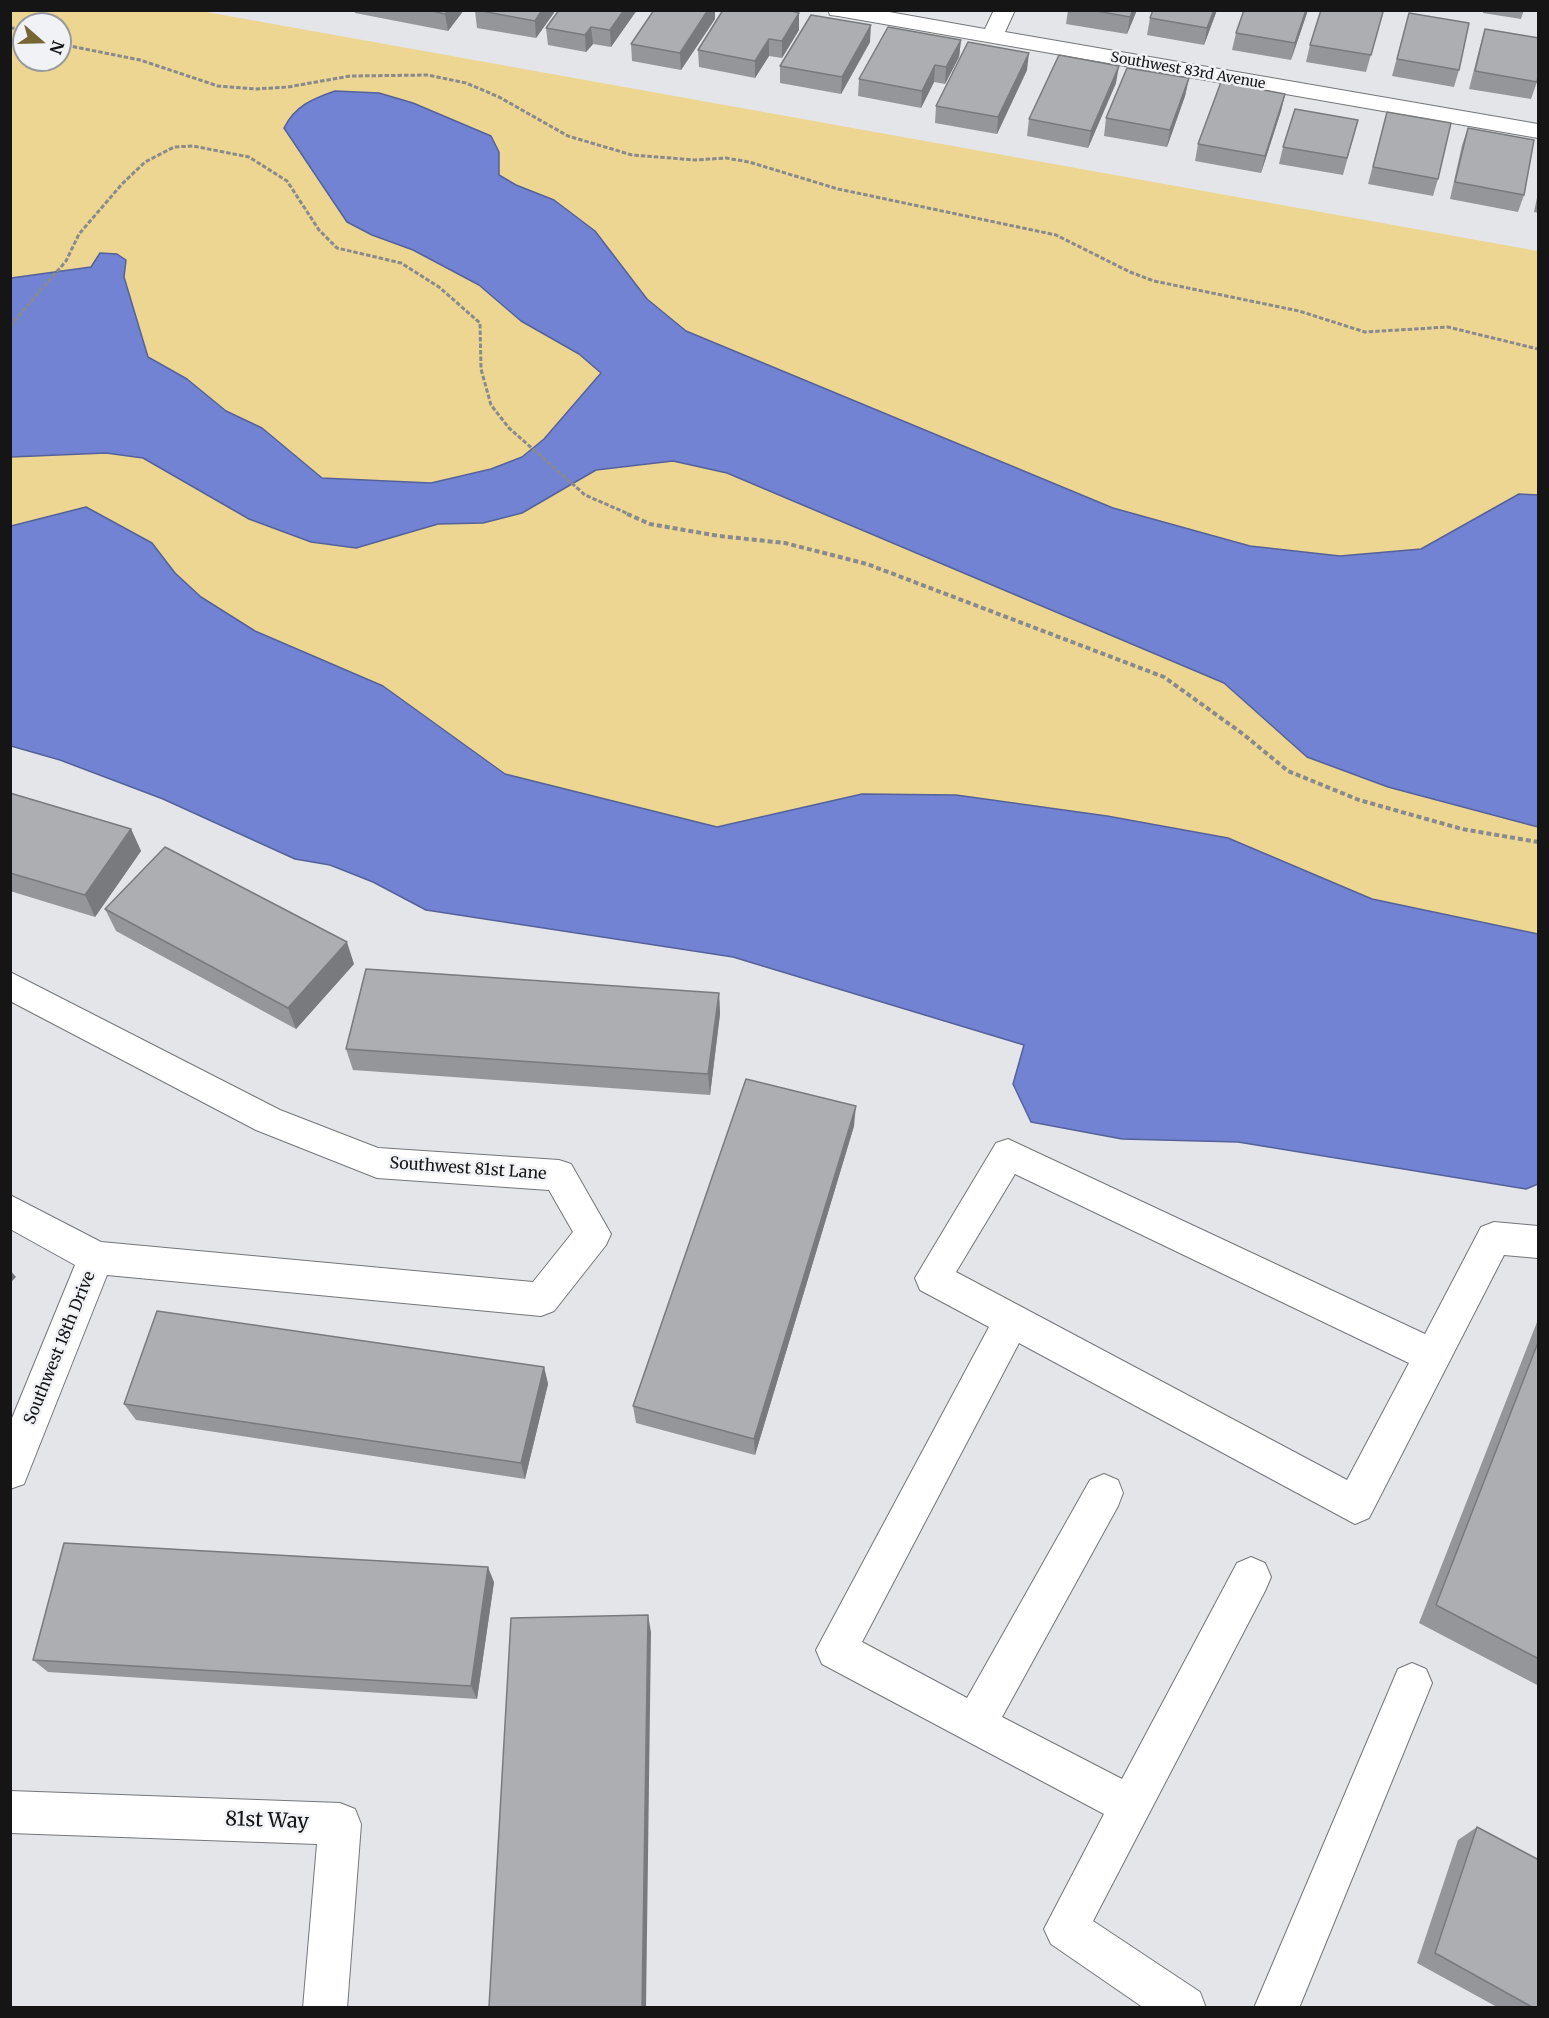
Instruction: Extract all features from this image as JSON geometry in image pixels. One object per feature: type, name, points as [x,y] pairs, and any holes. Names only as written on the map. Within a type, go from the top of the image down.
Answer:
[{"type":"street","name":"Southwest 83rd Avenue","points":[[838,10],[1539,131]]},
{"type":"street","points":[[956,31],[966,10]]},
{"type":"street","points":[[992,37],[1005,10]]},
{"type":"street","name":"Southwest 81st Lane","points":[[10,985],[268,1120],[377,1163],[559,1174],[593,1234],[541,1299],[96,1258],[10,1211]]},
{"type":"street","points":[[1432,1356],[1008,1154],[933,1278],[1354,1505],[1494,1238],[1539,1242]]},
{"type":"street","name":"Southwest 18th Drive","points":[[10,1471],[96,1258]]},
{"type":"street","points":[[1012,1320],[836,1650],[1130,1805]]},
{"type":"street","points":[[975,1725],[1104,1493]]},
{"type":"street","points":[[1184,2007],[1066,1929],[1251,1577]]},
{"type":"street","points":[[1276,2007],[1412,1683]]},
{"type":"street","name":"81st Way","points":[[10,1812],[340,1824],[325,2007]]},
{"type":"path","points":[[72,46],[140,60],[218,86],[256,89],[288,87],[350,76],[428,75],[466,83],[499,97],[568,136],[632,155],[695,160],[726,158],[738,160],[781,170],[838,189],[1056,235],[1130,272],[1154,280],[1299,311],[1365,332],[1448,327],[1539,349]]},
{"type":"path","points":[[10,326],[66,261],[79,234],[122,184],[145,162],[174,147],[193,146],[249,157],[288,181],[319,230],[338,248],[401,263],[439,287],[480,323],[481,369],[491,405],[520,439],[585,495],[650,524],[718,536],[785,543],[867,564],[1164,677],[1243,734],[1288,771],[1328,788],[1359,800],[1462,829],[1539,842]]},
{"type":"shaded area","points":[[11,11],[201,11],[1538,251],[1538,1061],[11,705]]},
{"type":"water","points":[[335,91],[379,93],[413,103],[491,136],[499,152],[499,175],[516,185],[554,200],[595,231],[647,299],[686,331],[1113,508],[1250,546],[1340,556],[1421,549],[1519,494],[1538,495],[1538,827],[1388,787],[1307,757],[1224,683],[727,473],[673,461],[596,470],[522,513],[483,523],[438,524],[356,548],[311,542],[249,519],[143,458],[106,453],[11,457],[11,278],[91,267],[100,253],[117,254],[126,260],[124,277],[148,357],[187,379],[226,411],[262,428],[322,478],[431,483],[491,469],[522,457],[544,439],[601,373],[579,354],[521,321],[479,285],[413,250],[372,235],[347,222],[284,128],[293,114],[305,104]]},
{"type":"water","points":[[86,507],[152,543],[175,573],[201,597],[255,631],[383,686],[505,774],[717,827],[862,794],[956,795],[1107,816],[1228,838],[1372,899],[1538,934],[1538,1184],[1526,1189],[1238,1142],[1122,1139],[1031,1122],[1013,1084],[1024,1045],[733,957],[426,910],[373,882],[330,865],[295,859],[163,799],[60,760],[11,746],[11,526]]},
{"type":"building","points":[[428,10],[448,10],[445,14]]},
{"type":"building","points":[[476,10],[542,10],[535,21]]},
{"type":"building","points":[[559,10],[624,10],[610,30],[591,27],[585,35],[546,28]]},
{"type":"building","points":[[654,10],[708,10],[680,53],[631,44]]},
{"type":"building","points":[[723,10],[788,10],[799,13],[782,41],[769,39],[755,61],[698,50]]},
{"type":"building","points":[[1091,10],[1133,10],[1130,17]]},
{"type":"building","points":[[1153,10],[1214,10],[1207,28],[1150,18]]},
{"type":"building","points":[[1244,10],[1306,10],[1295,43],[1236,33]]},
{"type":"building","points":[[1321,10],[1377,10],[1383,12],[1371,55],[1310,45]]},
{"type":"building","points":[[1409,13],[1469,23],[1459,70],[1397,59]]},
{"type":"building","points":[[811,15],[871,25],[842,77],[780,66]]},
{"type":"building","points":[[888,27],[961,40],[946,67],[935,65],[922,91],[859,79]]},
{"type":"building","points":[[1485,29],[1539,38],[1537,82],[1475,71]]},
{"type":"building","points":[[968,42],[1029,53],[998,117],[936,106]]},
{"type":"building","points":[[1059,55],[1119,66],[1091,131],[1029,119]]},
{"type":"building","points":[[1127,68],[1189,78],[1170,130],[1106,118]]},
{"type":"building","points":[[1221,82],[1285,94],[1265,156],[1198,144]]},
{"type":"building","points":[[1295,109],[1358,120],[1347,158],[1283,147]]},
{"type":"building","points":[[1387,112],[1451,123],[1438,179],[1373,167]]},
{"type":"building","points":[[1468,128],[1534,140],[1524,195],[1455,182]]},
{"type":"building","points":[[10,793],[131,829],[85,895],[10,873]]},
{"type":"building","points":[[165,847],[347,942],[288,1008],[105,909]]},
{"type":"building","points":[[366,969],[719,993],[708,1074],[346,1049]]},
{"type":"building","points":[[746,1079],[856,1106],[754,1439],[633,1406]]},
{"type":"building","points":[[157,1311],[544,1367],[521,1463],[124,1404]]},
{"type":"building","points":[[1539,1340],[1539,1659],[1436,1605]]},
{"type":"building","points":[[64,1543],[488,1567],[471,1686],[33,1660]]},
{"type":"building","points":[[648,1615],[642,2007],[489,2007],[511,1618]]},
{"type":"building","points":[[1477,1827],[1539,1860],[1539,2007],[1532,2007],[1435,1953]]}]
